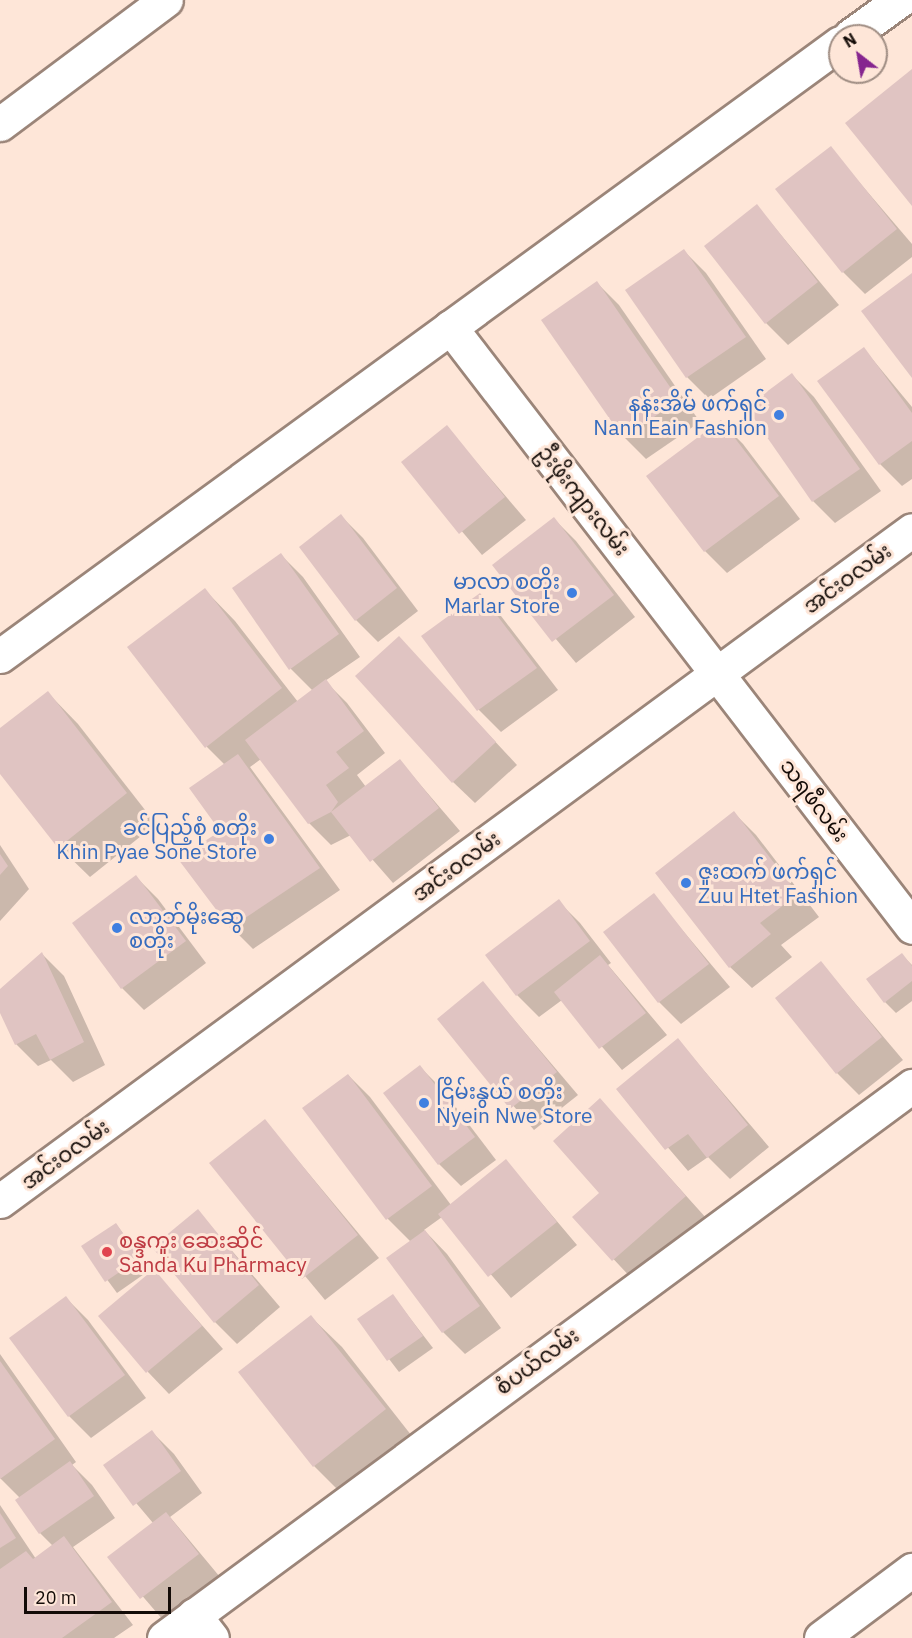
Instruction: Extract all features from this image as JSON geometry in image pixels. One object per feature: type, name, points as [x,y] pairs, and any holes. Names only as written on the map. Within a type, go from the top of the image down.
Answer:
[{"type":"street","points":[[0,124],[166,0]]},
{"type":"street","points":[[867,24],[900,0]]},
{"type":"street","points":[[0,656],[828,53]]},
{"type":"street","name":"ဦးဖိုးကျားလမ်း","points":[[450,327],[718,673]]},
{"type":"street","name":"အင်းဝလမ်း","points":[[0,1201],[912,530]]},
{"type":"street","name":"သရဖီလမ်း","points":[[718,673],[912,927]]},
{"type":"street","name":"စံပယ်လမ်း","points":[[165,1638],[203,1627],[912,1086]]},
{"type":"street","points":[[821,1638],[912,1570]]},
{"type":"building","points":[[912,69],[912,206],[845,123]]},
{"type":"building","points":[[831,146],[897,229],[842,273],[775,189]]},
{"type":"building","points":[[757,204],[818,282],[765,324],[704,246]]},
{"type":"building","points":[[684,249],[746,337],[686,378],[625,290]]},
{"type":"building","points":[[912,273],[912,378],[861,311]]},
{"type":"building","points":[[597,281],[679,400],[623,438],[541,320]]},
{"type":"building","points":[[864,347],[912,413],[912,441],[879,465],[817,381]]},
{"type":"building","points":[[792,373],[860,469],[812,502],[746,407]]},
{"type":"building","points":[[721,420],[779,496],[704,552],[646,476]]},
{"type":"building","points":[[447,425],[505,497],[459,534],[401,462]]},
{"type":"building","points":[[341,514],[397,588],[355,621],[299,547]]},
{"type":"building","points":[[554,517],[614,595],[552,642],[492,565]]},
{"type":"building","points":[[281,553],[339,634],[289,670],[232,588]]},
{"type":"building","points":[[205,588],[282,688],[205,748],[127,647]]},
{"type":"building","points":[[480,593],[537,668],[477,711],[421,636]]},
{"type":"building","points":[[399,636],[496,742],[452,783],[355,676]]},
{"type":"building","points":[[326,679],[364,731],[336,752],[349,768],[326,785],[338,802],[331,812],[308,824],[245,740]]},
{"type":"building","points":[[48,691],[127,793],[58,848],[0,774],[0,728]]},
{"type":"building","points":[[238,754],[320,868],[230,928],[178,859],[220,831],[189,788]]},
{"type":"building","points":[[400,759],[439,808],[370,862],[331,812]]},
{"type":"building","points":[[734,811],[798,894],[760,923],[771,934],[729,968],[655,873]]},
{"type":"building","points":[[0,854],[8,866],[0,875]]},
{"type":"building","points":[[136,875],[186,941],[121,989],[72,923]]},
{"type":"building","points":[[654,893],[709,964],[658,1003],[603,932]]},
{"type":"building","points":[[559,899],[590,941],[516,996],[485,955]]},
{"type":"building","points":[[42,952],[84,1042],[50,1060],[36,1034],[15,1045],[0,1013],[0,989]]},
{"type":"building","points":[[902,953],[912,966],[912,981],[884,1003],[866,979]]},
{"type":"building","points":[[600,955],[646,1013],[599,1049],[554,992]]},
{"type":"building","points":[[821,961],[882,1037],[836,1074],[775,998]]},
{"type":"building","points":[[483,981],[557,1072],[510,1109],[437,1019]]},
{"type":"building","points":[[678,1038],[748,1125],[707,1158],[688,1134],[665,1150],[616,1089]]},
{"type":"building","points":[[420,1065],[475,1137],[438,1165],[383,1093]]},
{"type":"building","points":[[348,1074],[432,1186],[386,1220],[302,1108]]},
{"type":"building","points":[[600,1098],[686,1196],[612,1261],[572,1217],[599,1193],[553,1141]]},
{"type":"building","points":[[265,1119],[358,1235],[302,1279],[209,1163]]},
{"type":"building","points":[[506,1159],[557,1222],[488,1277],[438,1214]]},
{"type":"building","points":[[198,1209],[259,1285],[214,1323],[152,1247]]},
{"type":"building","points":[[116,1223],[140,1258],[105,1282],[81,1246]]},
{"type":"building","points":[[425,1230],[480,1306],[442,1333],[386,1258]]},
{"type":"building","points":[[154,1269],[202,1326],[146,1373],[98,1316]]},
{"type":"building","points":[[393,1294],[423,1336],[387,1361],[357,1319]]},
{"type":"building","points":[[66,1296],[125,1375],[68,1417],[9,1338]]},
{"type":"building","points":[[311,1315],[386,1409],[313,1467],[238,1372]]},
{"type":"building","points":[[0,1361],[55,1439],[0,1479]]},
{"type":"building","points":[[152,1430],[181,1471],[133,1506],[103,1465]]},
{"type":"building","points":[[70,1461],[94,1496],[39,1534],[15,1500]]},
{"type":"building","points":[[166,1512],[199,1554],[140,1599],[107,1557]]},
{"type":"building","points":[[0,1513],[16,1538],[0,1548]]},
{"type":"building","points":[[64,1536],[112,1602],[62,1638],[0,1638],[0,1569],[26,1551],[33,1559]]},
{"type":"place","name":"နန်းအိမ် ဖက်ရှင် Nann Eain Fashion","points":[[779,415]]},
{"type":"place","name":"မာလာ စတိုး Marlar Store","points":[[572,593]]},
{"type":"place","name":"ခင်ပြည့်စုံ စတိုး Khin Pyae Sone Store","points":[[269,839]]},
{"type":"place","name":"ဇူးထက် ဖက်ရှင် Zuu Htet Fashion","points":[[686,883]]},
{"type":"place","name":"လာဘ်မိုးဆွေ စတိုး","points":[[117,928]]},
{"type":"place","name":"ငြိမ်းနွယ် စတိုး Nyein Nwe Store","points":[[424,1103]]},
{"type":"place","name":"စန္ဒကူး ဆေးဆိုင် Sanda Ku Pharmacy","points":[[107,1252]]}]
